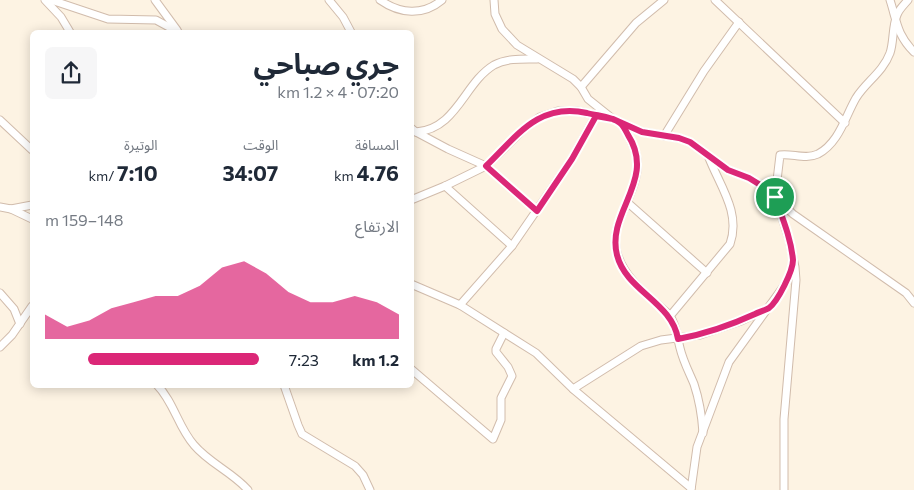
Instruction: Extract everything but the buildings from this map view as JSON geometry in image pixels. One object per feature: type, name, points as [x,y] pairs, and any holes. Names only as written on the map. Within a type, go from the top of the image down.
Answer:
[{"type":"street","points":[[45,0],[69,30]]},
{"type":"street","points":[[52,0],[108,19],[156,20],[175,30]]},
{"type":"street","points":[[154,0],[177,30]]},
{"type":"street","points":[[329,0],[343,17],[350,30]]},
{"type":"street","points":[[380,0],[394,8],[410,12],[427,10],[442,0]]},
{"type":"street","points":[[494,0],[495,14],[502,29],[517,45],[537,59],[558,69],[581,87],[588,99],[613,119],[642,132],[690,142],[709,158],[728,170],[749,178],[762,186],[799,218],[906,293],[914,303]]},
{"type":"street","points":[[581,87],[636,23],[664,0]]},
{"type":"street","points":[[715,0],[845,122]]},
{"type":"street","points":[[890,0],[895,23],[903,40],[914,52]]},
{"type":"street","points":[[784,490],[784,419],[796,280],[787,231],[775,197],[780,156],[807,157],[817,154],[826,148],[845,122],[856,98],[888,58],[897,14],[908,0]]},
{"type":"street","points":[[664,136],[704,71],[738,22]]},
{"type":"street","points":[[414,130],[434,128],[444,121],[481,78],[494,66],[509,61],[537,59]]},
{"type":"street","points":[[414,199],[486,166],[525,128],[540,117],[558,111],[577,111],[613,119]]},
{"type":"street","points":[[460,305],[512,246],[572,159],[596,116]]},
{"type":"street","points":[[0,120],[30,148]]},
{"type":"street","points":[[620,123],[632,141],[637,155],[635,185],[620,220],[616,236],[617,256],[627,273],[640,288],[670,316],[677,330],[680,349],[695,386],[703,433]]},
{"type":"street","points":[[414,130],[448,149],[486,166],[537,211]]},
{"type":"street","points":[[670,316],[730,244],[733,236],[732,207],[709,158]]},
{"type":"street","points":[[445,186],[512,246]]},
{"type":"street","points":[[627,202],[707,273]]},
{"type":"street","points":[[11,209],[30,205]]},
{"type":"street","points":[[0,207],[11,209],[30,218]]},
{"type":"street","points":[[691,489],[696,452],[729,362],[770,308],[786,283],[793,261]]},
{"type":"street","points":[[414,285],[460,305],[536,353],[573,389],[691,489]]},
{"type":"street","points":[[0,293],[14,309],[20,324]]},
{"type":"street","points":[[573,389],[641,346],[661,340],[700,335],[741,321],[770,308]]},
{"type":"street","points":[[0,347],[30,309]]},
{"type":"street","points":[[414,372],[493,439],[501,420],[501,398],[512,376],[508,367],[496,352],[504,333]]},
{"type":"street","points":[[159,388],[193,445],[210,460],[234,476],[248,490]]},
{"type":"street","points":[[285,388],[302,434],[355,466],[363,475],[370,490]]},
{"type":"route","points":[[775,197],[749,178],[728,170],[709,158],[690,142],[679,138],[642,132],[613,119],[596,116],[572,159],[537,211],[486,166],[525,128],[540,117],[558,111],[577,111],[613,119],[620,123],[632,141],[637,155],[637,170],[635,185],[620,220],[616,236],[617,256],[627,273],[640,288],[670,316],[677,330],[678,339],[700,335],[741,321],[770,308],[786,283],[793,261],[789,239],[775,197]]}]
